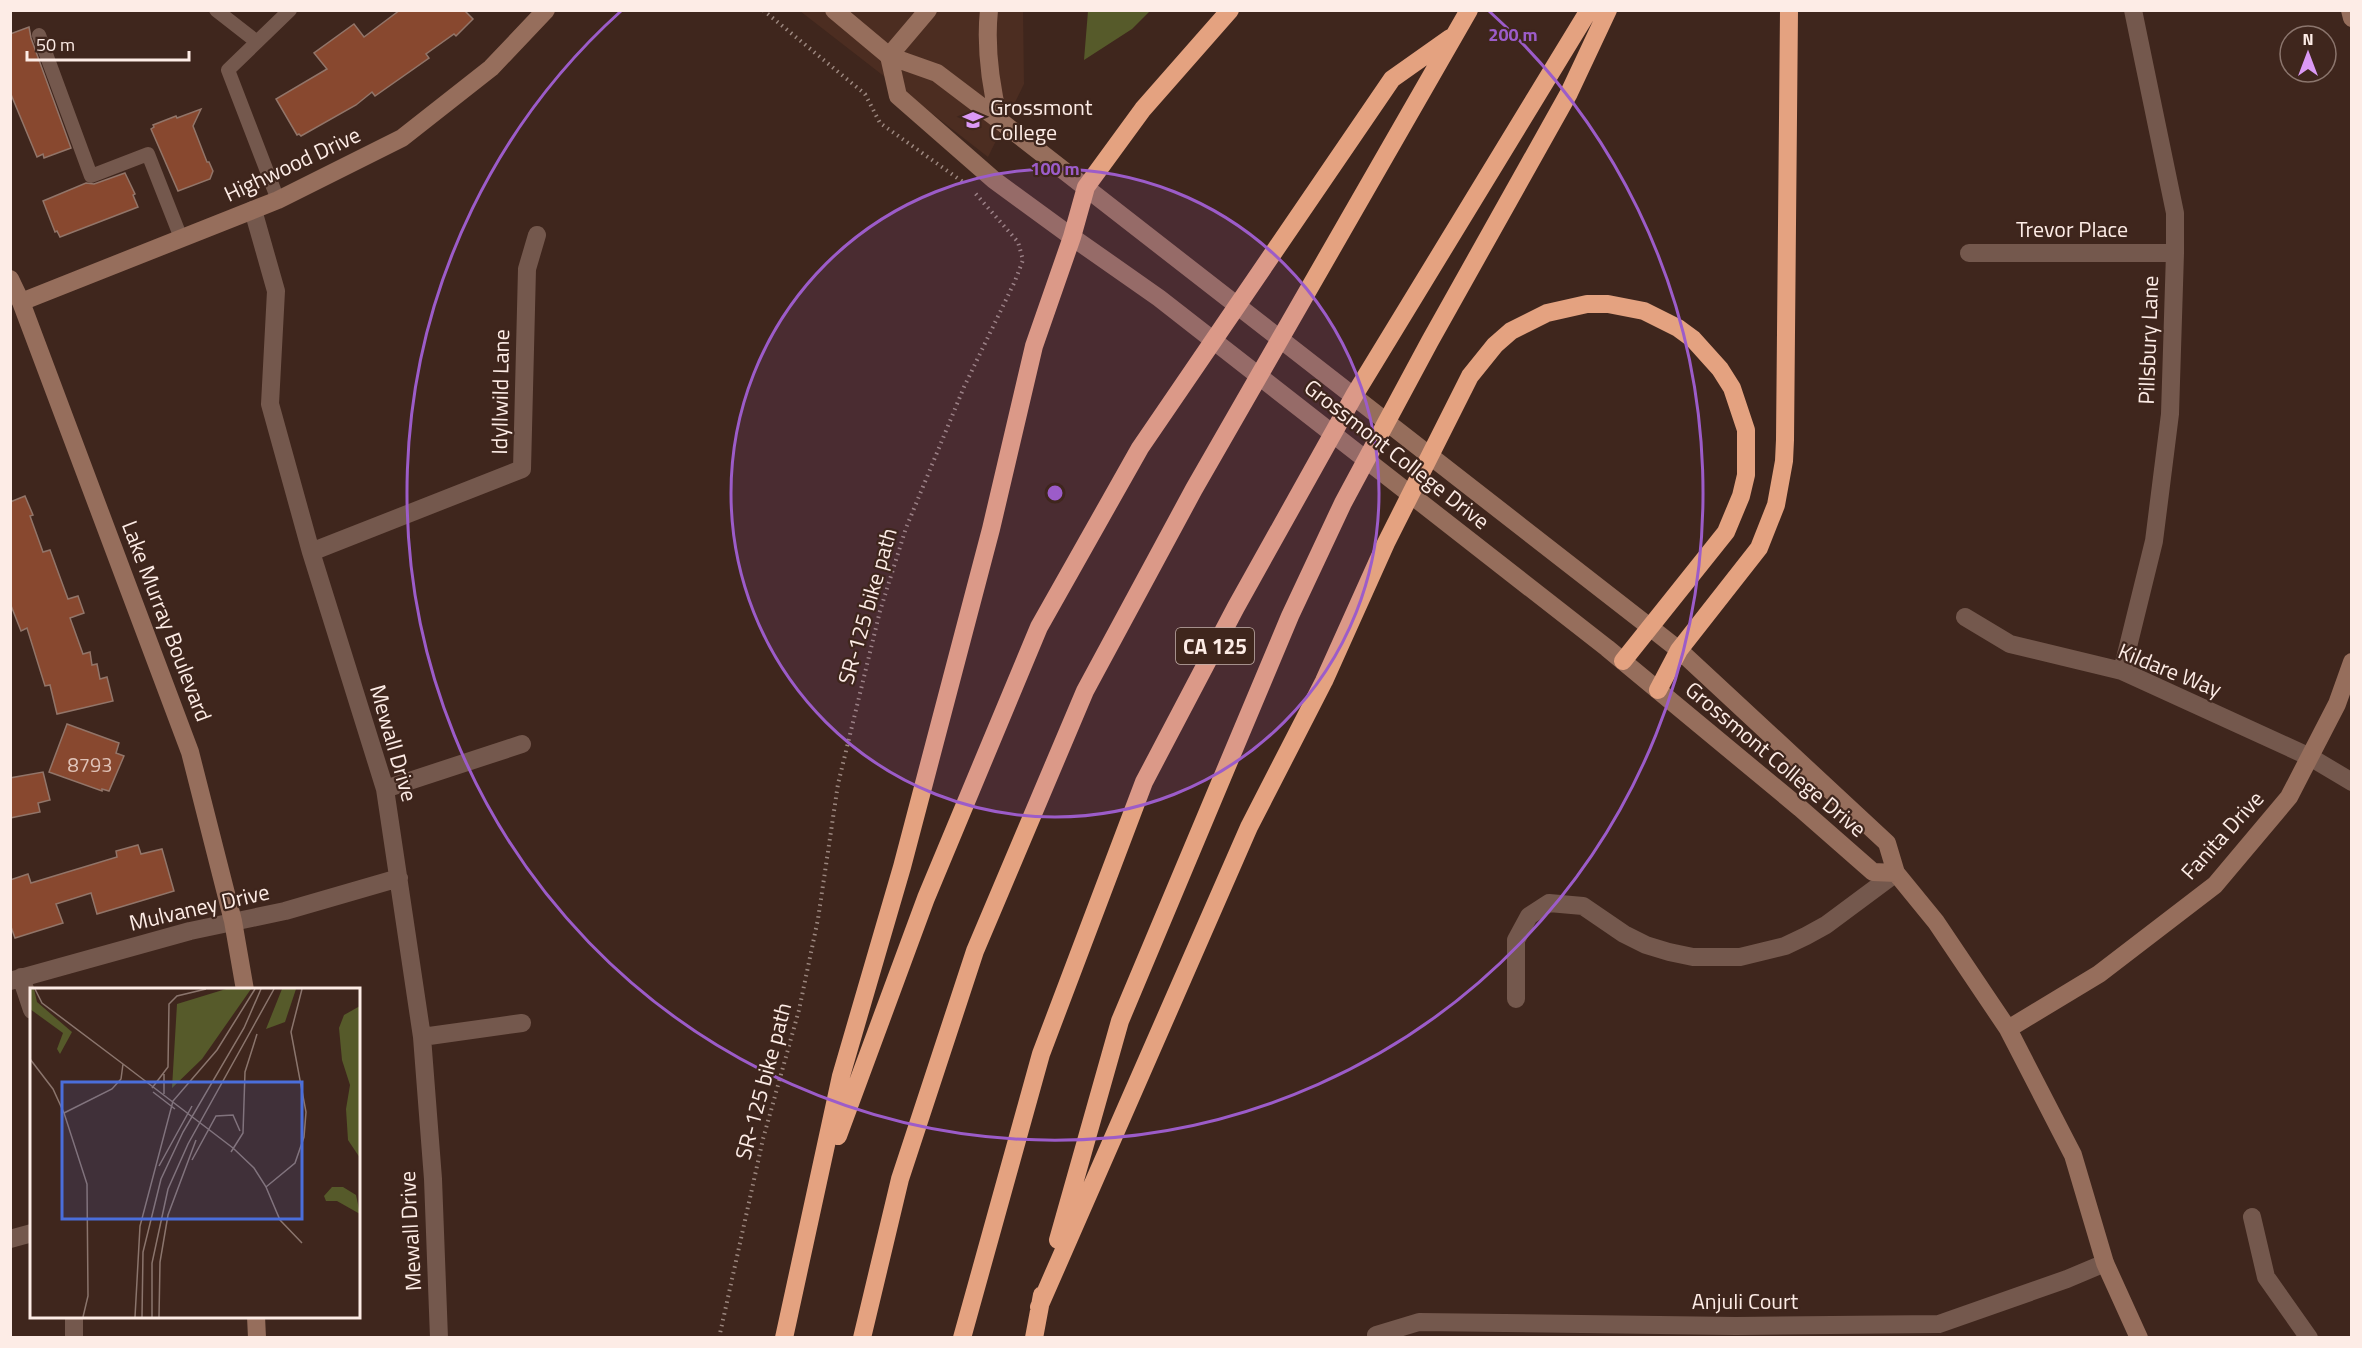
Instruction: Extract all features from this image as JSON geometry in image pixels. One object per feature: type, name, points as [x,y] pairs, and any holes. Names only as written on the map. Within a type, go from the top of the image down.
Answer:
[{"type":"highway","points":[[784,1338],[842,1077],[902,867],[992,529],[1034,346],[1072,237],[1086,187],[1143,109],[1230,10]]},
{"type":"highway","points":[[862,1338],[900,1179],[975,951],[1085,692],[1194,489],[1469,10]]},
{"type":"highway","name":"CA 125","points":[[962,1338],[1041,1054],[1144,782],[1236,607],[1355,394],[1590,10]]},
{"type":"highway","points":[[1034,1338],[1039,1306],[1120,1022],[1290,616],[1343,503],[1430,341],[1569,93],[1608,10]]},
{"type":"highway","points":[[1658,690],[1679,650],[1759,548],[1776,505],[1781,482],[1785,440],[1789,10]]},
{"type":"highway","points":[[814,1201],[926,898],[1038,627],[1140,448],[1392,79],[1454,36]]},
{"type":"highway","points":[[1039,1306],[1249,827],[1324,681],[1386,543],[1470,376],[1495,345],[1511,331],[1547,313],[1587,304],[1627,307],[1662,319],[1678,328],[1706,352],[1720,369],[1732,388],[1746,430],[1746,475],[1735,515],[1714,548],[1623,661]]},
{"type":"main road","name":"Highwood Drive","points":[[16,304],[278,200],[402,138],[490,68],[546,10]]},
{"type":"main road","name":"Grossmont College Drive","points":[[834,10],[889,56],[937,73],[1185,263],[1679,650],[1887,843],[1896,873],[1936,922],[2008,1029],[2073,1155],[2105,1263],[2139,1338]]},
{"type":"main road","points":[[889,56],[928,10]]},
{"type":"main road","points":[[989,10],[986,39],[992,89],[999,120]]},
{"type":"main road","points":[[2350,10],[2352,18]]},
{"type":"main road","name":"Grossmont College Drive","points":[[889,56],[898,96],[994,180],[1159,298],[1623,661],[1800,808],[1873,872],[1896,873]]},
{"type":"main road","name":"Lake Murray Boulevard","points":[[10,279],[16,304],[190,752],[233,921],[245,988]]},
{"type":"main road","name":"Fanita Drive","points":[[2008,1029],[2099,974],[2215,885],[2289,797],[2337,704],[2352,662]]},
{"type":"main road","points":[[256,1318],[256,1338]]},
{"type":"street","name":"Pillsbury Lane","points":[[2122,671],[2154,541],[2157,518],[2170,414],[2175,253],[2175,213],[2133,10]]},
{"type":"street","name":"Mewall Drive","points":[[253,210],[276,291],[270,404],[310,552],[385,789],[422,1037],[433,1179],[439,1338]]},
{"type":"street","name":"Idyllwild Lane","points":[[310,552],[522,469],[527,269],[537,235]]},
{"type":"street","name":"Trevor Place","points":[[1969,253],[2175,253]]},
{"type":"street","name":"Kildare Way","points":[[1965,617],[2010,644],[2122,671],[2310,757],[2352,782]]},
{"type":"street","points":[[385,789],[522,744]]},
{"type":"street","points":[[1516,999],[1516,939],[1529,916],[1549,903],[1583,906],[1623,934],[1646,945],[1669,952],[1693,957],[1740,957],[1762,952],[1806,936],[1826,925],[1896,873]]},
{"type":"street","name":"Mulvaney Drive","points":[[16,979],[233,921],[285,911],[399,878]]},
{"type":"street","points":[[16,979],[30,1006]]},
{"type":"street","points":[[422,1037],[522,1023]]},
{"type":"street","points":[[2252,1217],[2266,1277],[2309,1338]]},
{"type":"street","points":[[10,1239],[30,1234]]},
{"type":"street","name":"Anjuli Court","points":[[1376,1335],[1419,1322],[1736,1326],[1939,1324],[2105,1263]]},
{"type":"street","points":[[74,1318],[74,1338]]},
{"type":"lane","points":[[216,10],[257,42]]},
{"type":"lane","points":[[278,200],[228,70],[290,10]]},
{"type":"lane","points":[[39,35],[91,176],[148,154],[181,238]]},
{"type":"path","name":"SR-125 bike path","points":[[719,1338],[763,1139],[799,1010],[818,919],[838,784],[880,611],[910,517],[964,387],[1016,281],[1023,260],[1018,242],[969,185],[880,123],[865,94],[763,10]]},
{"type":"shaded area","name":"Grossmont College","points":[[800,11],[1023,11],[1024,84],[988,157]]},
{"type":"green space","points":[[1088,10],[1150,11],[1132,29],[1084,60]]},
{"type":"building","points":[[400,10],[464,10],[473,19],[456,36],[454,34],[426,54],[429,58],[375,96],[372,92],[356,105],[301,136],[297,135],[276,99],[327,69],[314,53],[354,24],[364,37]]},
{"type":"building","points":[[29,27],[71,148],[44,158],[43,154],[37,157],[10,92],[10,34]]},
{"type":"building","points":[[201,109],[193,126],[207,162],[213,171],[210,179],[178,191],[151,129],[153,125]]},
{"type":"building","points":[[125,173],[135,194],[133,195],[138,207],[60,237],[57,231],[55,232],[43,201],[86,183],[94,184]]},
{"type":"building","points":[[25,496],[33,515],[30,516],[43,552],[50,550],[68,599],[78,596],[84,613],[70,618],[83,654],[90,652],[92,665],[97,664],[100,679],[107,677],[113,701],[57,714],[50,685],[45,686],[27,628],[21,631],[10,603],[10,502]]},
{"type":"building","points":[[67,724],[119,743],[116,753],[124,756],[109,791],[102,789],[102,791],[49,772]]},
{"type":"building","points":[[43,772],[50,800],[38,803],[40,812],[10,818],[10,778]]},
{"type":"building","points":[[138,845],[141,854],[162,849],[174,891],[97,914],[91,893],[56,904],[63,923],[15,938],[10,924],[10,880],[28,874],[31,883],[117,857],[116,851]]},
{"type":"place","name":"Grossmont College","points":[[973,120]]}]
